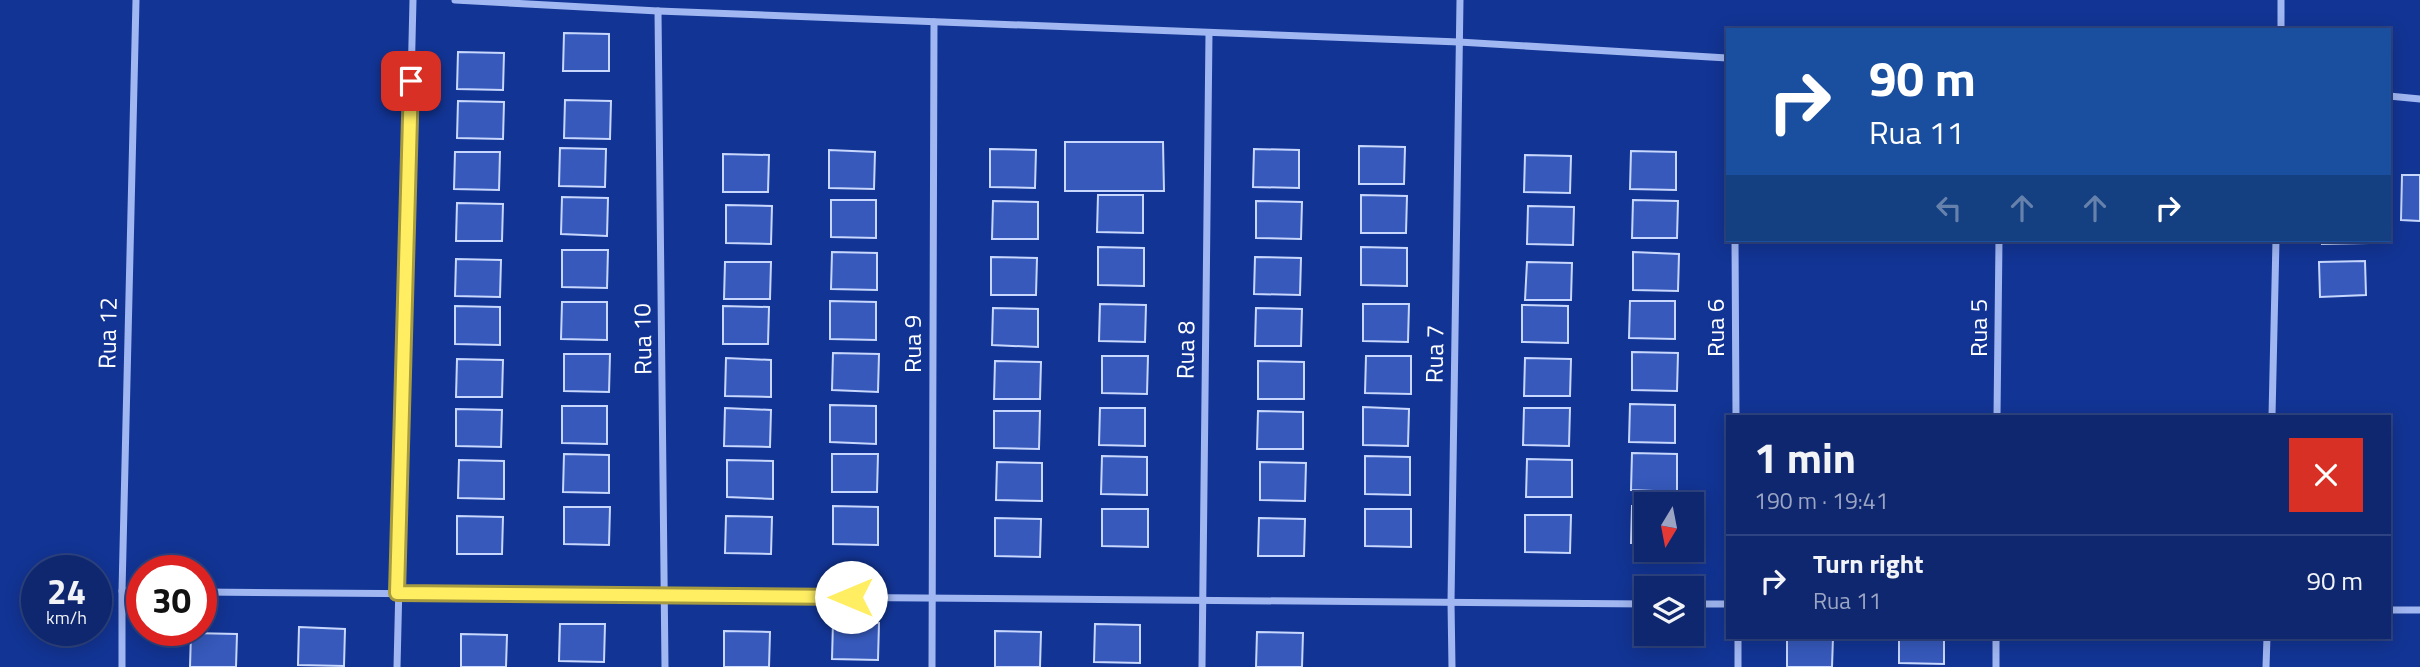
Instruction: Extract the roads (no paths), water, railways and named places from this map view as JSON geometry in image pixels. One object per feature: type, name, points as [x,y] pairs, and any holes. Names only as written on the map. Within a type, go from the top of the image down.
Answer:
[{"type":"street","name":"Rua 12","points":[[122,667],[136,0]]},
{"type":"street","points":[[397,667],[413,0]]},
{"type":"street","points":[[455,0],[658,11],[1459,42],[1726,58]]},
{"type":"street","name":"Rua 7","points":[[1452,667],[1460,0]]},
{"type":"street","points":[[2281,0],[2281,28]]},
{"type":"street","name":"Rua 10","points":[[658,11],[666,667]]},
{"type":"street","name":"Rua 9","points":[[932,667],[934,22]]},
{"type":"street","name":"Rua 8","points":[[1202,667],[1209,33]]},
{"type":"street","points":[[2391,96],[2420,99]]},
{"type":"street","name":"Rua 6","points":[[1735,242],[1736,415]]},
{"type":"street","name":"Rua 5","points":[[1997,415],[1999,242]]},
{"type":"street","points":[[2272,415],[2276,242]]},
{"type":"street","points":[[217,592],[1634,604]]},
{"type":"street","points":[[1704,604],[1726,604]]},
{"type":"street","points":[[2391,610],[2420,610]]},
{"type":"street","points":[[1738,639],[1738,667]]},
{"type":"street","points":[[1996,639],[1996,667]]},
{"type":"street","points":[[2266,667],[2267,639]]}]
